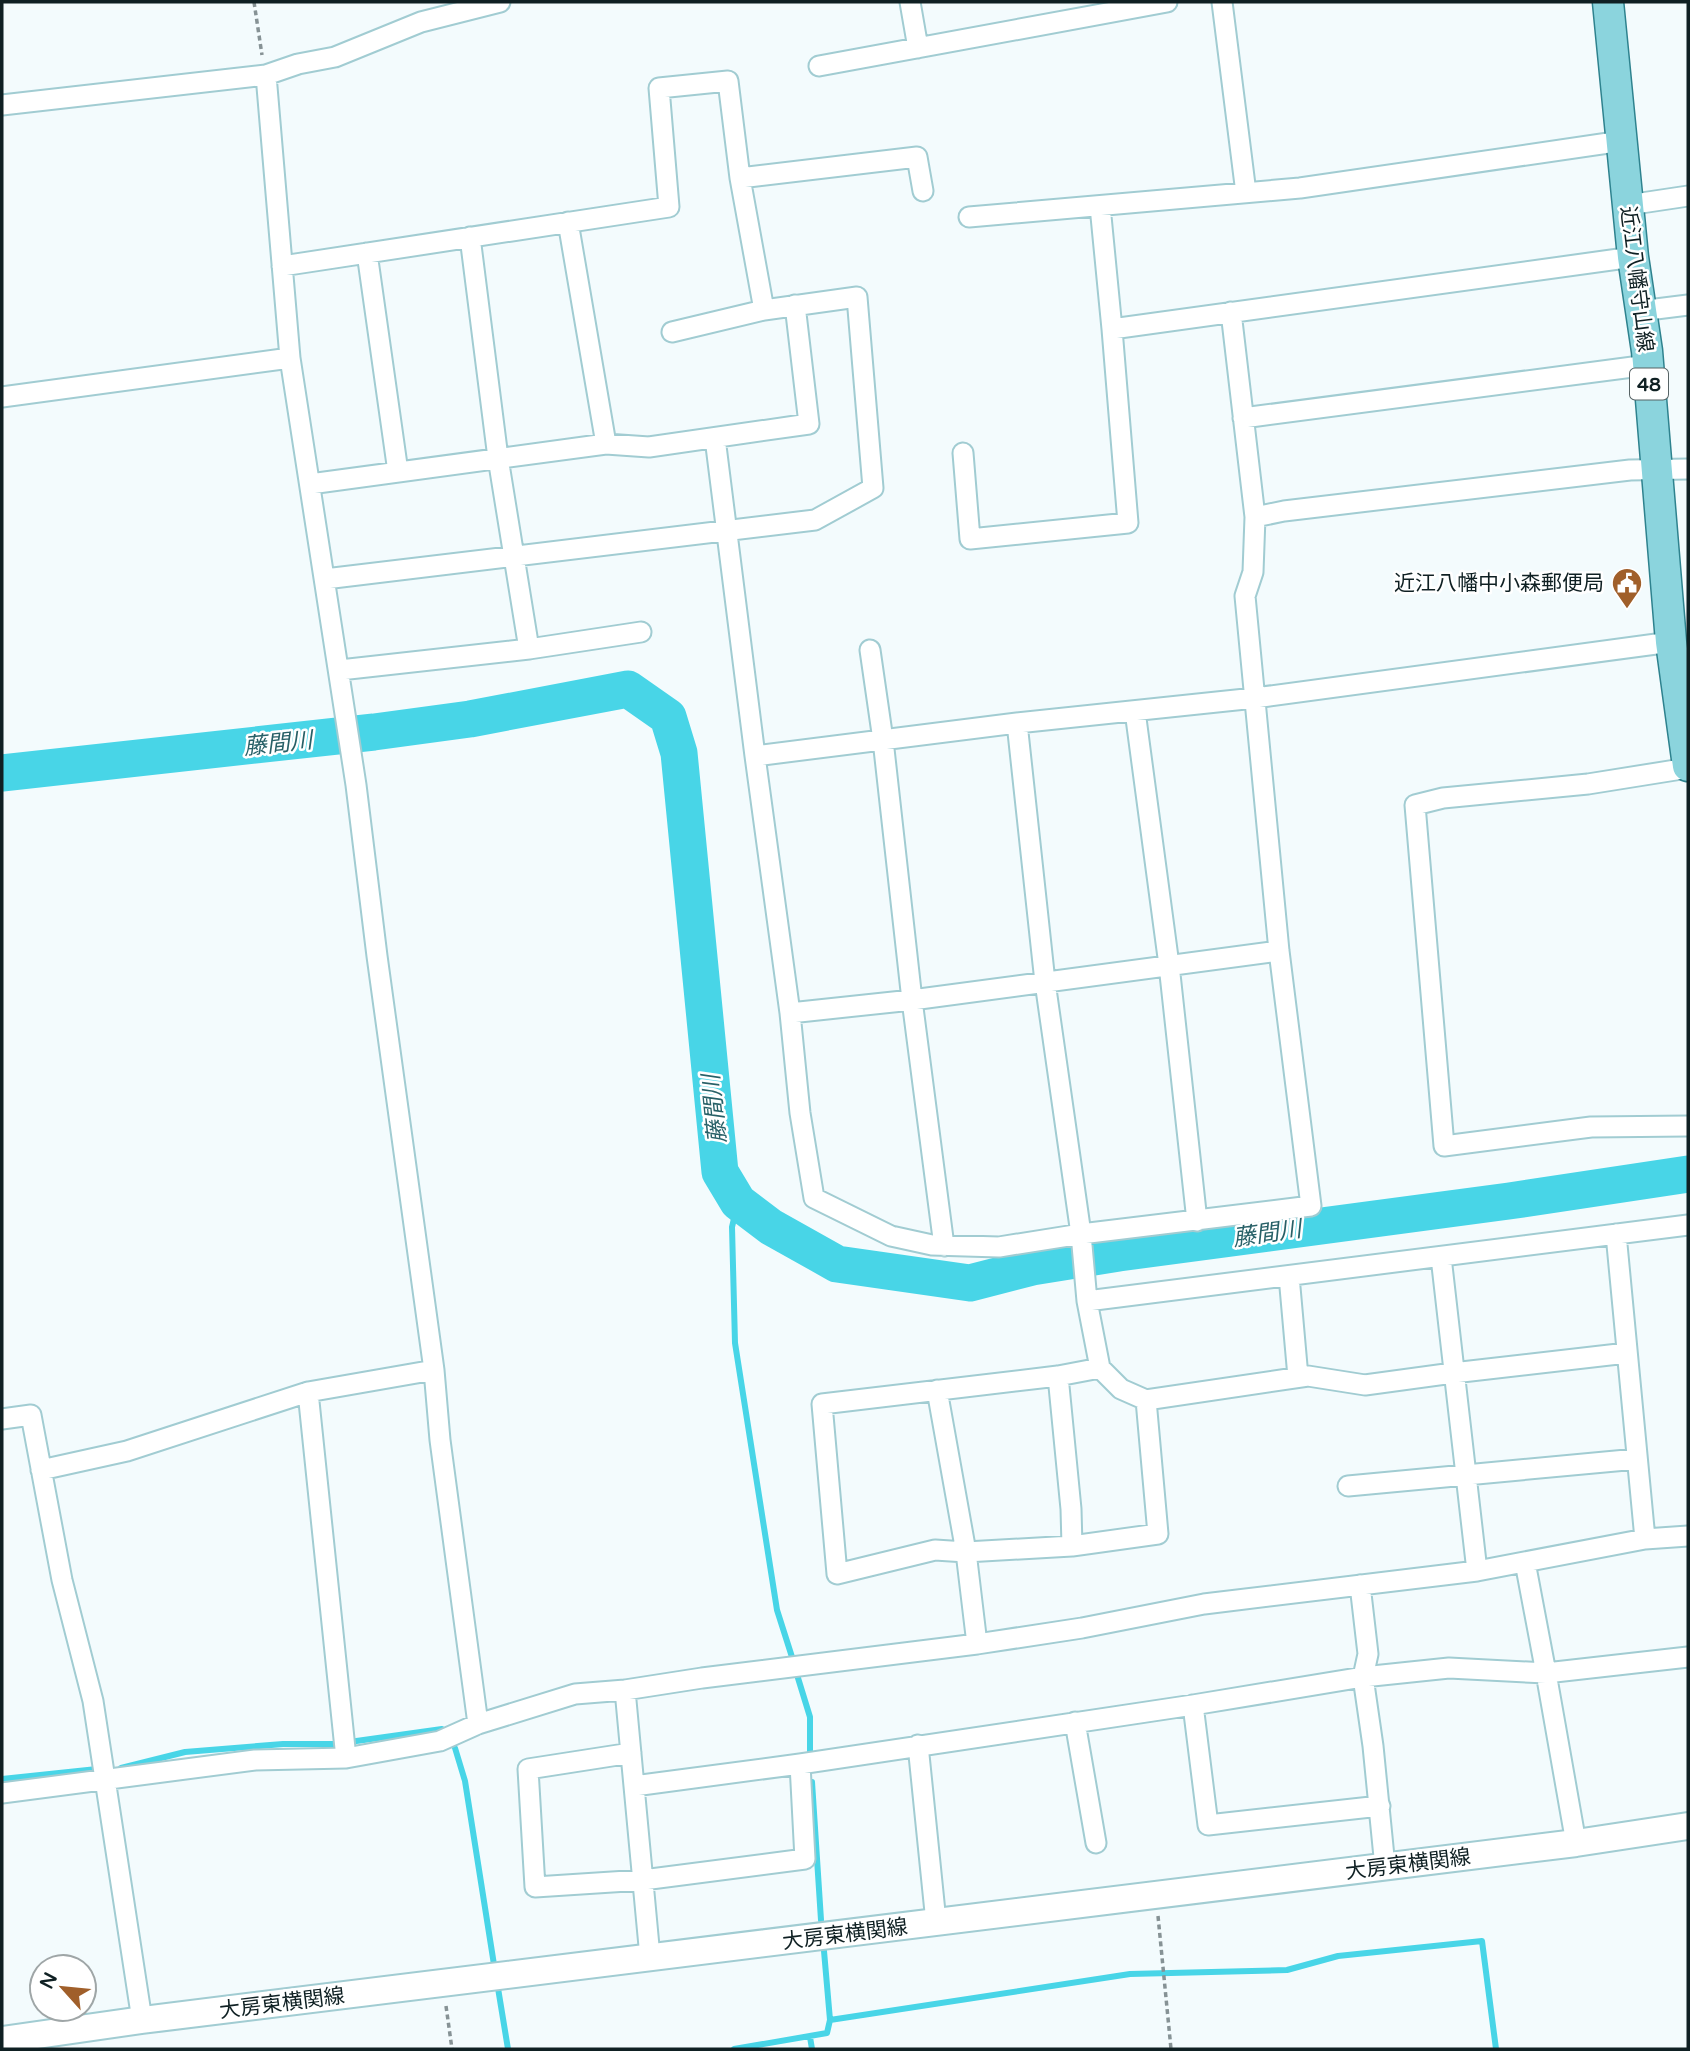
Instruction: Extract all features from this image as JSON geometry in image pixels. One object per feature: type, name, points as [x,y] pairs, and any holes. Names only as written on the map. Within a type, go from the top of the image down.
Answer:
[{"type":"main road","name":"近江八幡守山線","points":[[1608,2],[1633,257],[1648,365],[1671,642],[1688,767]]},
{"type":"main road","name":"大房東横関線","points":[[2,2040],[142,2020],[1576,1843],[1688,1826]]},
{"type":"street","points":[[2,105],[266,75],[298,64],[335,57],[421,22],[499,2]]},
{"type":"street","points":[[910,2],[918,48]]},
{"type":"street","points":[[819,66],[1167,2]]},
{"type":"street","points":[[1222,2],[1246,193]]},
{"type":"street","points":[[266,75],[290,358],[356,785],[478,1724]]},
{"type":"street","points":[[282,266],[669,207],[659,88],[728,81],[740,178],[764,310]]},
{"type":"street","points":[[969,217],[1300,188],[1622,141]]},
{"type":"street","points":[[740,178],[917,157],[923,191]]},
{"type":"street","points":[[1628,205],[1688,196]]},
{"type":"street","points":[[963,453],[970,539],[1128,523],[1100,206]]},
{"type":"street","points":[[568,222],[606,444]]},
{"type":"street","points":[[470,237],[498,458],[529,649]]},
{"type":"street","points":[[367,253],[398,472]]},
{"type":"street","points":[[1112,329],[1633,257]]},
{"type":"street","points":[[325,579],[815,520],[873,488],[857,297],[764,310],[672,332]]},
{"type":"street","points":[[310,484],[606,444],[649,447],[808,424],[795,305]]},
{"type":"street","points":[[1640,311],[1688,305]]},
{"type":"street","points":[[715,438],[790,1013],[800,1113],[814,1199],[891,1236],[932,1245],[999,1247],[1081,1234],[1311,1206],[1279,951],[1245,596],[1253,572],[1255,517],[1231,312]]},
{"type":"street","points":[[2,397],[290,358]]},
{"type":"street","points":[[1243,418],[1648,365]]},
{"type":"street","points":[[1255,517],[1284,511],[1630,470],[1688,469]]},
{"type":"street","points":[[341,679],[641,632]]},
{"type":"street","points":[[755,756],[1017,723],[1255,698],[1671,642]]},
{"type":"street","points":[[870,650],[944,1246]]},
{"type":"street","points":[[1135,711],[1169,965],[1197,1221]]},
{"type":"street","points":[[1017,723],[1045,982],[1081,1234],[1087,1301],[1100,1368],[1121,1390],[1146,1400],[1298,1377],[1322,1377],[1365,1385],[1627,1353]]},
{"type":"street","points":[[1688,767],[1588,784],[1443,798],[1415,805],[1444,1146],[1591,1127],[1688,1126]]},
{"type":"street","points":[[790,1013],[912,1000],[1279,951]]},
{"type":"street","points":[[1087,1301],[1688,1225]]},
{"type":"street","points":[[1616,1234],[1645,1539]]},
{"type":"street","points":[[1441,1257],[1477,1571]]},
{"type":"street","points":[[1289,1276],[1298,1377]]},
{"type":"street","points":[[1100,1368],[1058,1376],[822,1404],[836,1574],[935,1550],[967,1552],[1072,1546],[1158,1534],[1146,1400]]},
{"type":"street","points":[[41,1470],[127,1451],[308,1392],[434,1370]]},
{"type":"street","points":[[1058,1376],[1072,1546]]},
{"type":"street","points":[[937,1390],[967,1552],[978,1644]]},
{"type":"street","points":[[308,1392],[346,1747]]},
{"type":"street","points":[[2,1419],[31,1415],[62,1580],[93,1701],[142,2020]]},
{"type":"street","points":[[1348,1486],[1637,1459]]},
{"type":"street","points":[[2,1793],[346,1747],[440,1741],[478,1724],[575,1694],[625,1690],[978,1644],[1082,1628],[1204,1604],[1477,1571],[1645,1539],[1688,1536]]},
{"type":"street","points":[[1525,1562],[1576,1843]]},
{"type":"street","points":[[1360,1585],[1368,1654],[1363,1677],[1385,1867]]},
{"type":"street","points":[[634,1786],[800,1764],[1363,1677],[1449,1668],[1546,1673],[1688,1657]]},
{"type":"street","points":[[625,1690],[650,1957]]},
{"type":"street","points":[[1193,1705],[1208,1825],[1380,1806]]},
{"type":"street","points":[[1075,1722],[1096,1843]]},
{"type":"street","points":[[918,1745],[936,1922]]},
{"type":"street","points":[[631,1753],[528,1769],[535,1887],[643,1880],[805,1859],[800,1764]]},
{"type":"path","points":[[254,2],[266,75]]},
{"type":"path","points":[[1157,1893],[1171,2049]]},
{"type":"path","points":[[444,1983],[452,2049]]},
{"type":"waterway","name":"藤間川","points":[[2,773],[374,732],[470,719],[628,689],[668,717],[679,753],[720,1172],[738,1202],[771,1227],[837,1264],[970,1283],[1032,1267],[1119,1253],[1509,1201],[1688,1174]]},
{"type":"waterway","points":[[738,1202],[732,1227],[735,1343],[777,1610],[792,1657]]},
{"type":"waterway","points":[[798,1678],[810,1717],[810,1754]]},
{"type":"waterway","points":[[121,1768],[185,1752],[283,1744],[335,1744],[442,1729]]},
{"type":"waterway","points":[[455,1748],[465,1781],[495,1971]]},
{"type":"waterway","points":[[2,1779],[97,1769]]},
{"type":"waterway","points":[[812,1782],[821,1920]]},
{"type":"waterway","points":[[734,2049],[827,2033],[830,2020],[1130,1974],[1287,1970],[1338,1956],[1482,1941],[1496,2049]]},
{"type":"waterway","points":[[824,1951],[830,2020]]},
{"type":"waterway","points":[[497,1982],[508,2049]]},
{"type":"waterway","points":[[810,2037],[812,2049]]},
{"type":"place","name":"近江八幡中小森郵便局","points":[[1627,610]]}]
